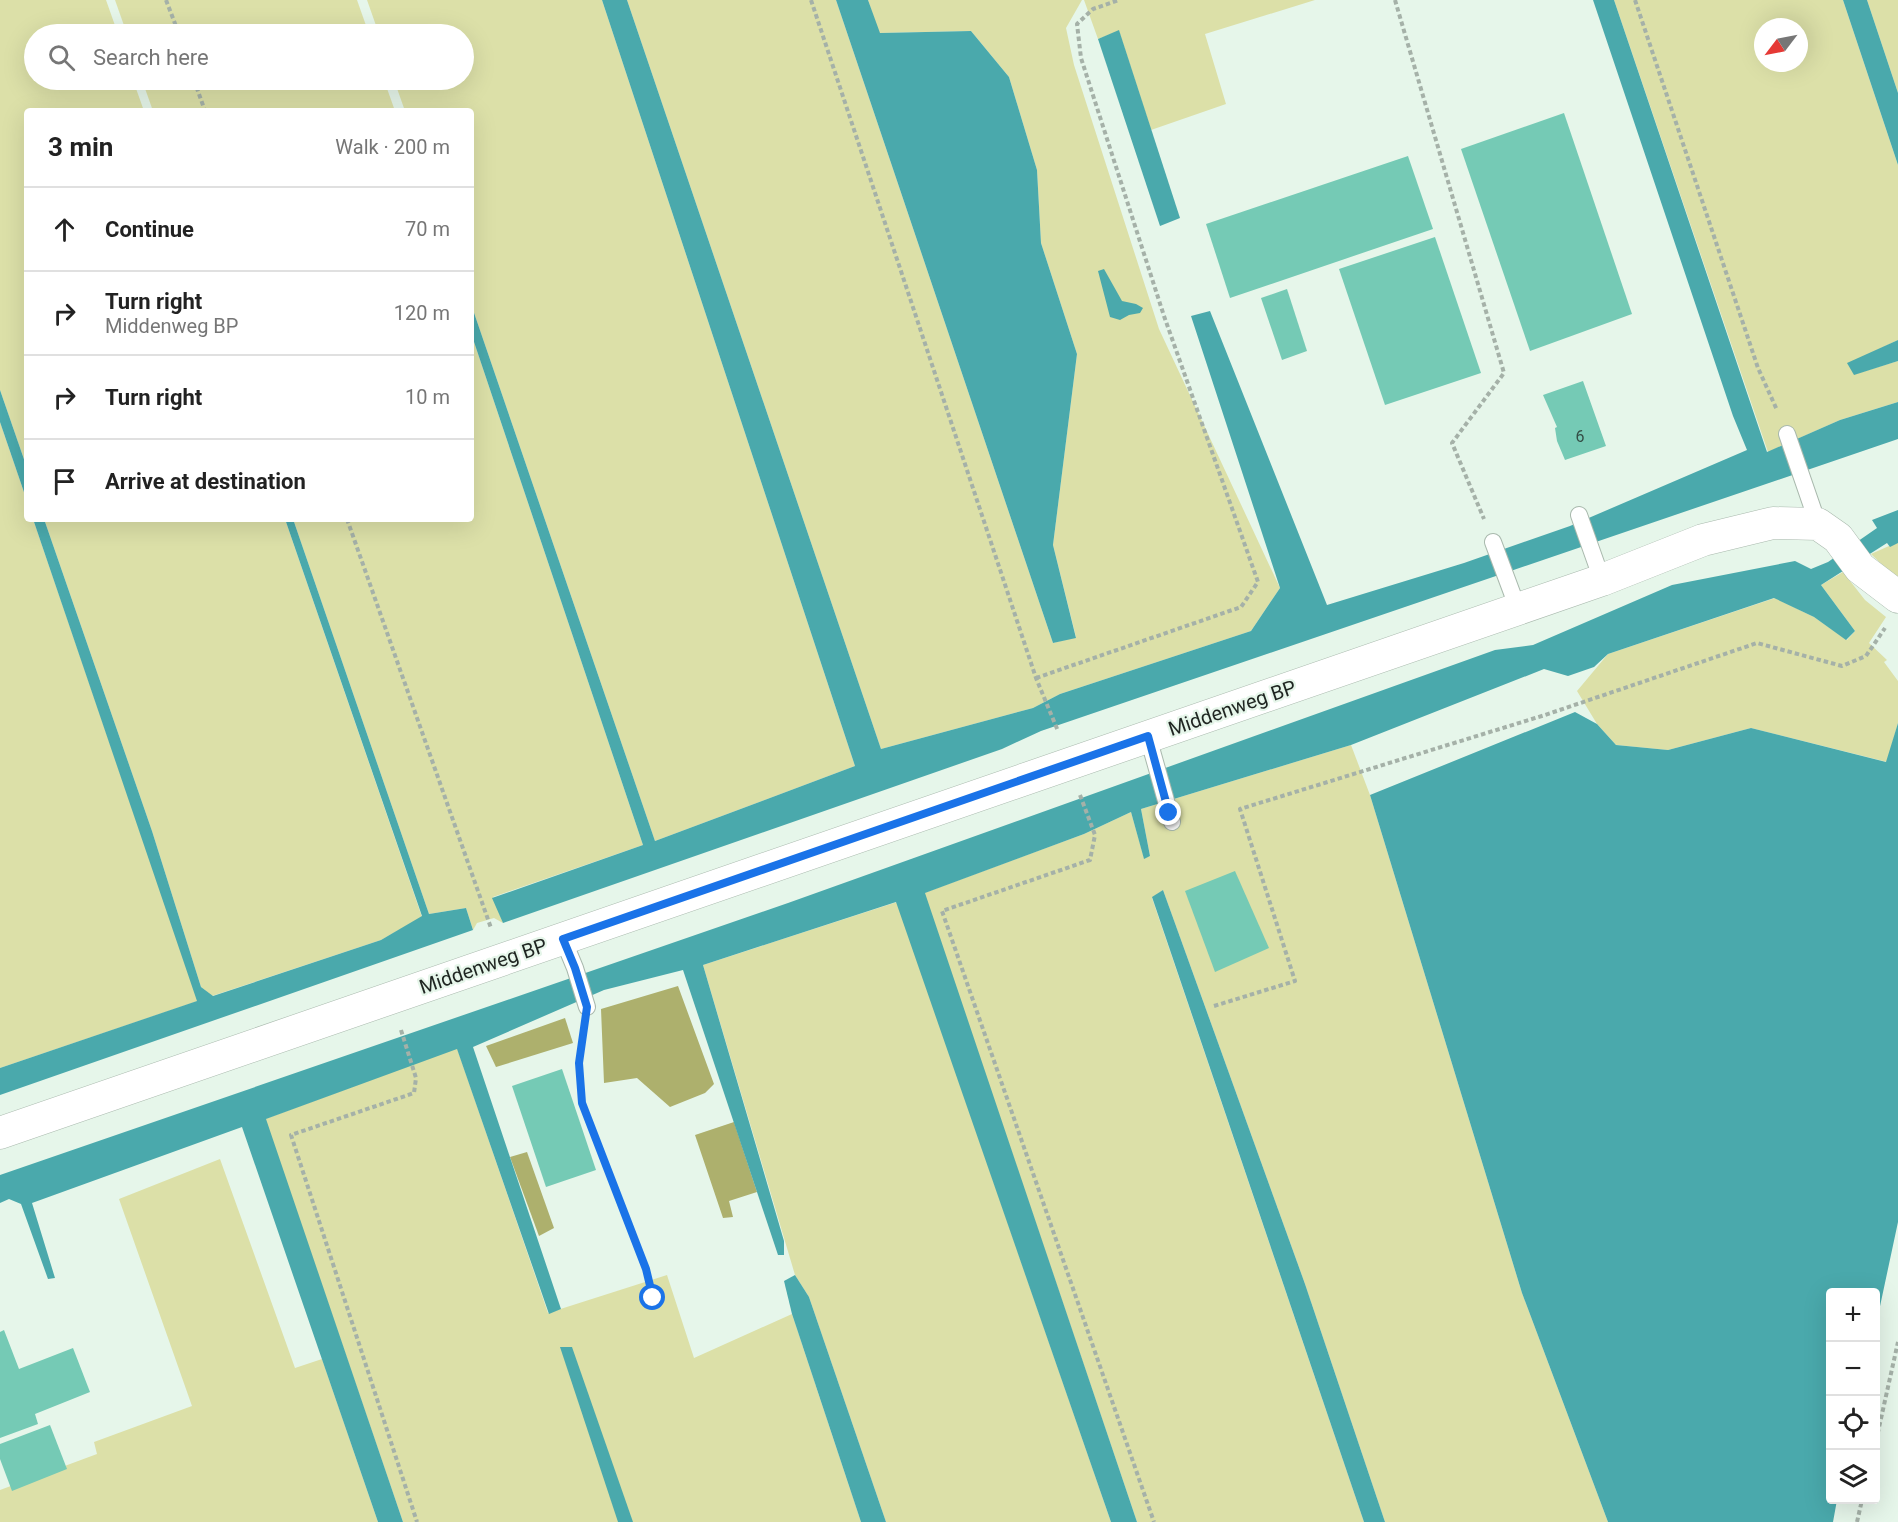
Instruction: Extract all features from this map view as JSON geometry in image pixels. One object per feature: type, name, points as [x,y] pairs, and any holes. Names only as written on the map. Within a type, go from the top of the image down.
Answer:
[{"type":"street","name":"Middenweg BP","points":[[0,1133],[563,939],[1152,750],[1513,596],[1597,566],[1773,523],[1828,531]]},
{"type":"street","points":[[1828,531],[1895,608]]},
{"type":"lane","points":[[1787,434],[1803,480],[1828,531]]},
{"type":"lane","points":[[1579,515],[1597,566]]},
{"type":"lane","points":[[1493,542],[1513,596]]},
{"type":"lane","points":[[1152,750],[1170,817]]},
{"type":"lane","points":[[563,939],[587,1007]]},
{"type":"path","points":[[166,0],[174,24]]},
{"type":"path","points":[[811,0],[1036,678],[1058,733]]},
{"type":"path","points":[[1036,678],[1240,607],[1257,582],[1164,316],[1081,58],[1077,24],[1093,9],[1119,0]]},
{"type":"path","points":[[1395,0],[1504,373],[1452,443],[1493,542]]},
{"type":"path","points":[[1635,0],[1758,368],[1787,434]]},
{"type":"path","points":[[198,90],[204,108]]},
{"type":"path","points":[[348,522],[488,921]]},
{"type":"path","points":[[1214,1006],[1295,981],[1240,809],[1545,716],[1757,643],[1842,666],[1866,656],[1895,608]]},
{"type":"path","points":[[1080,794],[1095,835],[1090,860],[942,911],[1154,1522]]},
{"type":"path","points":[[587,1007],[579,1063],[582,1103],[646,1269],[653,1298]]},
{"type":"path","points":[[401,1031],[415,1071],[414,1092],[291,1136],[417,1522]]},
{"type":"path","points":[[1880,1420],[1898,1342]]},
{"type":"path","points":[[1857,1522],[1861,1504]]},
{"type":"green space","points":[[0,0],[106,0],[114,24],[24,24],[24,90],[137,90],[143,108],[24,108],[24,459],[0,390]]},
{"type":"green space","points":[[115,0],[357,0],[365,24],[123,24]]},
{"type":"green space","points":[[367,0],[602,0],[855,766],[655,841],[474,313],[474,108],[404,108],[398,90],[474,90],[474,24],[375,24]]},
{"type":"green space","points":[[627,0],[836,0],[1053,643],[1076,637],[1053,545],[1077,354],[1041,243],[1037,170],[1009,77],[971,31],[879,33],[868,0],[1082,0],[1066,28],[1074,65],[1159,329],[1280,588],[1251,631],[1060,694],[1033,708],[881,749]]},
{"type":"green space","points":[[1084,0],[1315,0],[1205,34],[1226,104],[1151,130],[1119,31],[1098,39]]},
{"type":"green space","points":[[1614,0],[1843,0],[1898,165],[1898,340],[1848,364],[1855,374],[1898,361],[1898,402],[1840,420],[1768,452]]},
{"type":"green space","points":[[1867,0],[1898,0],[1898,93]]},
{"type":"green space","points":[[146,90],[388,90],[394,108],[152,108]]},
{"type":"green space","points":[[474,342],[643,845],[493,897],[503,923],[494,918],[477,923],[473,930],[466,908],[429,914],[294,522],[474,522]]},
{"type":"green space","points":[[0,422],[24,492],[24,522],[34,522],[198,1001],[0,1068]]},
{"type":"green space","points":[[45,522],[286,522],[422,917],[381,940],[212,996],[201,987],[152,831]]},
{"type":"green space","points":[[1898,542],[1898,580],[1871,554]]},
{"type":"green space","points":[[1843,572],[1865,600],[1886,617],[1869,643],[1887,660],[1884,662],[1898,681],[1898,723],[1887,762],[1751,728],[1668,750],[1616,745],[1597,724],[1577,691],[1608,654],[1775,598],[1814,617],[1847,640],[1855,631],[1821,585]]},
{"type":"green space","points":[[1351,745],[1370,795],[1522,1293],[1608,1522],[1385,1522],[1305,1284],[1163,890],[1152,898],[1364,1522],[1137,1522],[924,893],[1084,834],[1131,812],[1144,858],[1150,856],[1141,809]]},
{"type":"green space","points":[[897,902],[1111,1522],[886,1522],[809,1297],[795,1275],[703,965]]},
{"type":"green space","points":[[678,986],[714,1084],[705,1093],[670,1107],[637,1078],[604,1083],[601,1009]]},
{"type":"green space","points":[[565,1018],[573,1043],[496,1067],[486,1046]]},
{"type":"green space","points":[[457,1048],[548,1313],[667,1275],[694,1358],[792,1314],[861,1522],[403,1522],[265,1119]]},
{"type":"green space","points":[[734,1122],[757,1192],[729,1201],[733,1217],[723,1218],[695,1135]]},
{"type":"green space","points":[[527,1152],[554,1228],[539,1236],[510,1157]]},
{"type":"green space","points":[[220,1159],[295,1368],[322,1359],[378,1522],[0,1522],[0,1490],[97,1454],[94,1442],[192,1406],[119,1199]]},
{"type":"water","points":[[602,0],[627,0],[881,749],[1033,708],[1060,694],[1251,631],[1280,588],[1191,316],[1210,311],[1327,605],[1464,563],[1570,526],[1747,450],[1733,416],[1593,0],[1614,0],[1767,452],[1840,420],[1898,402],[1898,439],[1041,731],[1002,749],[503,923],[492,898],[643,845],[474,342],[474,313],[655,841],[855,766]]},
{"type":"water","points":[[836,0],[868,0],[880,33],[971,31],[1009,77],[1037,170],[1041,243],[1077,354],[1053,545],[1076,638],[1053,643]]},
{"type":"water","points":[[1843,0],[1867,0],[1898,93],[1898,165]]},
{"type":"water","points":[[1119,30],[1180,218],[1160,226],[1098,39]]},
{"type":"water","points":[[1104,269],[1122,301],[1143,308],[1140,313],[1120,320],[1110,317],[1098,271]]},
{"type":"water","points":[[1898,340],[1898,361],[1854,375],[1847,363]]},
{"type":"water","points":[[0,390],[24,459],[24,492],[0,422]]},
{"type":"water","points":[[1898,510],[1898,543],[1890,547],[1887,543],[1821,585],[1855,631],[1846,640],[1814,617],[1774,598],[1608,654],[1594,667],[1568,676],[1544,669],[1351,745],[1141,809],[1150,856],[1144,859],[1131,812],[1084,834],[925,893],[1137,1522],[1111,1522],[896,902],[703,965],[784,1241],[784,1255],[778,1255],[683,970],[604,990],[473,1047],[561,1309],[549,1314],[457,1049],[266,1119],[403,1522],[378,1522],[242,1127],[32,1203],[55,1278],[48,1279],[21,1204],[9,1199],[0,1203],[0,1175],[788,903],[1495,650],[1533,645],[1672,585],[1795,561],[1811,569],[1828,562],[1877,528],[1872,520]]},
{"type":"water","points":[[34,522],[45,522],[152,831],[201,987],[213,996],[381,940],[422,916],[286,522],[294,522],[429,914],[466,908],[473,930],[0,1095],[0,1068],[197,1001]]},
{"type":"water","points":[[1575,712],[1597,724],[1616,745],[1668,750],[1751,728],[1886,762],[1898,723],[1898,1222],[1880,1306],[1880,1288],[1826,1288],[1826,1504],[1836,1504],[1833,1522],[1608,1522],[1522,1293],[1370,795]]},
{"type":"water","points":[[1163,890],[1305,1284],[1385,1522],[1364,1522],[1152,897]]},
{"type":"water","points":[[795,1275],[809,1297],[886,1522],[861,1522],[792,1314],[784,1281]]},
{"type":"water","points":[[560,1347],[572,1347],[633,1522],[618,1522]]},
{"type":"building","points":[[1564,113],[1632,314],[1530,351],[1461,149]]},
{"type":"building","points":[[1408,156],[1433,229],[1230,298],[1206,224]]},
{"type":"building","points":[[1435,237],[1481,373],[1385,405],[1339,269]]},
{"type":"building","points":[[1287,289],[1307,351],[1282,360],[1261,298]]},
{"type":"building","points":[[1583,381],[1606,446],[1565,460],[1557,441],[1555,428],[1557,427],[1543,395]]},
{"type":"building","points":[[1235,871],[1269,948],[1215,972],[1185,891]]},
{"type":"building","points":[[562,1069],[596,1170],[546,1187],[512,1086]]},
{"type":"building","points":[[4,1330],[19,1369],[73,1348],[90,1392],[35,1414],[38,1424],[0,1438],[0,1332]]},
{"type":"building","points":[[50,1425],[67,1469],[12,1491],[0,1459],[0,1444]]},
{"type":"route","points":[[653,1298],[646,1269],[582,1103],[579,1063],[587,1007],[563,939],[1148,736],[1169,813]]}]
